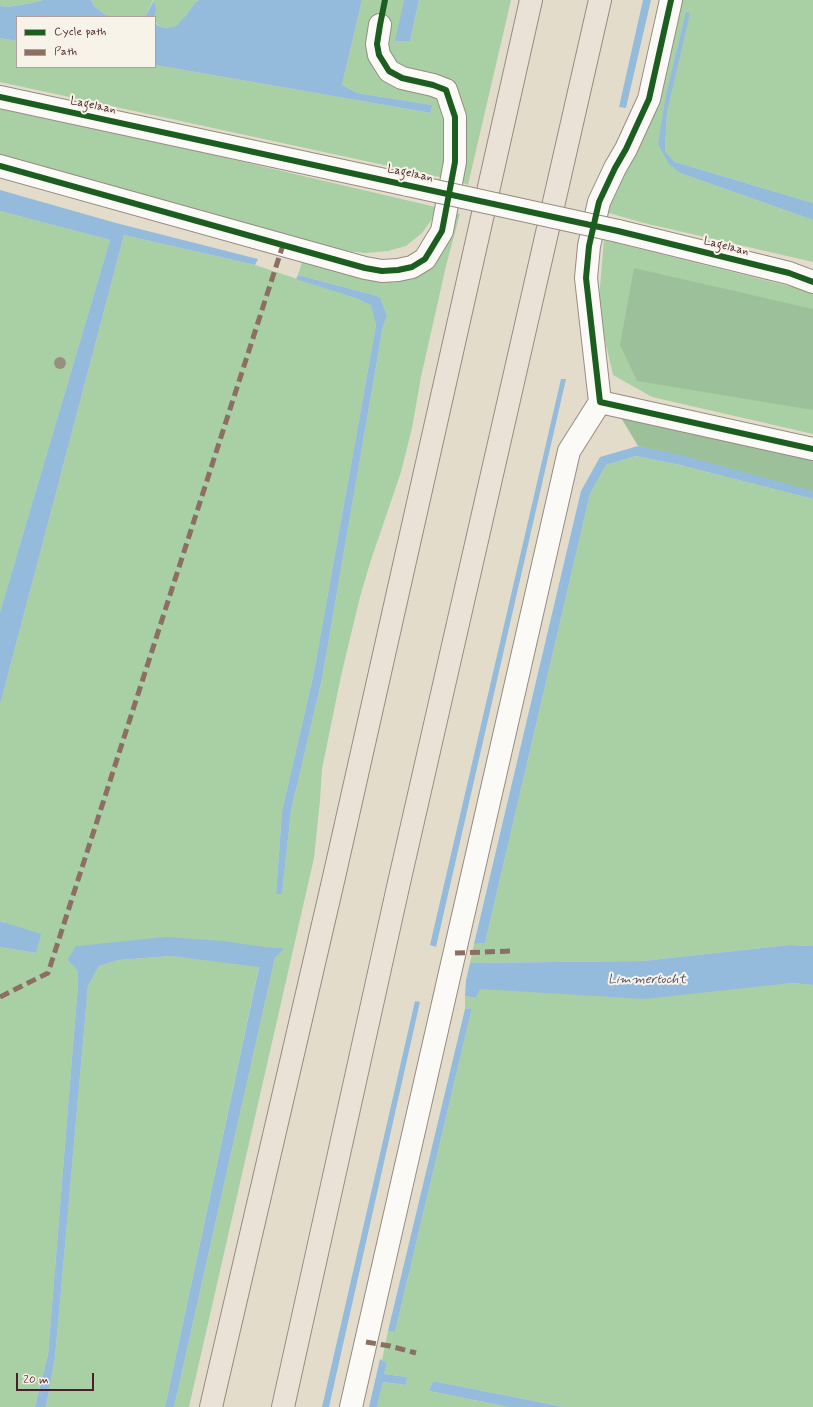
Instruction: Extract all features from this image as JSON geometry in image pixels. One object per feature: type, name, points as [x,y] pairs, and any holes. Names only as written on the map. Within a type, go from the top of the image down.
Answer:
[{"type":"highway","points":[[211,1407],[334,877],[531,0]]},
{"type":"highway","points":[[283,1407],[398,887],[600,0]]},
{"type":"street","points":[[351,1407],[569,451],[600,402],[586,278],[589,246],[599,202],[649,99],[671,0]]},
{"type":"street","points":[[0,166],[365,268],[382,271],[412,267],[425,259],[442,231],[455,162],[455,117],[446,90],[402,78],[389,70],[379,55],[377,44],[380,25]]},
{"type":"street","name":"Lagelaan","points":[[0,97],[618,231],[789,273],[813,282]]},
{"type":"street","points":[[600,402],[813,449]]},
{"type":"green space","points":[[0,0],[43,0],[8,7],[0,6]]},
{"type":"green space","points":[[91,0],[153,0],[146,15],[140,16],[110,16],[104,14],[94,6]]},
{"type":"green space","points":[[154,0],[199,0],[176,26],[167,28],[161,27],[156,23]]},
{"type":"green space","points":[[362,0],[404,0],[396,41],[410,41],[419,0],[511,0],[468,185],[458,181],[0,82],[0,38],[16,41],[16,68],[156,68],[156,65],[431,113],[432,105],[357,93],[342,85]]},
{"type":"green space","points":[[676,0],[813,0],[813,203],[675,162],[665,151],[667,113],[689,13],[658,144],[680,173],[813,220],[813,262],[644,223],[602,211],[644,137]]},
{"type":"green space","points":[[0,105],[440,208],[422,233],[406,246],[388,251],[366,253],[344,251],[0,154]]},
{"type":"green space","points":[[0,211],[110,240],[0,612]]},
{"type":"green space","points":[[451,212],[460,214],[446,266],[421,377],[412,428],[401,472],[360,597],[341,676],[322,769],[314,858],[189,1407],[174,1407],[275,958],[283,948],[100,944],[77,946],[67,960],[78,969],[78,984],[48,1355],[35,1407],[0,1407],[0,947],[36,953],[5,922],[0,921],[0,705],[124,235],[255,265],[372,305],[376,325],[313,677],[282,811],[276,894],[282,894],[291,811],[322,679],[383,326],[387,316],[380,297],[298,275],[303,259],[415,272]]},
{"type":"green space","points":[[604,240],[813,292],[813,434],[652,397],[613,375],[598,310]]},
{"type":"green space","points":[[634,268],[813,309],[813,410],[637,381],[620,345]]},
{"type":"green space","points":[[620,416],[813,459],[813,492],[638,446]]},
{"type":"green space","points":[[636,456],[680,465],[813,499],[813,946],[789,945],[642,961],[470,963],[474,944],[485,943],[590,494],[606,465]]},
{"type":"green space","points":[[171,956],[259,966],[165,1407],[46,1407],[55,1358],[88,986],[99,966],[119,960]]},
{"type":"green space","points":[[791,983],[813,985],[813,1407],[564,1407],[433,1381],[429,1391],[509,1407],[377,1407],[383,1382],[406,1385],[407,1377],[384,1374],[387,1363],[382,1360],[388,1331],[395,1332],[472,1008],[465,1009],[465,996],[476,998],[480,989]]},
{"type":"water","points":[[43,0],[91,0],[94,6],[104,14],[110,16],[16,16],[16,41],[0,38],[0,6],[8,7]]},
{"type":"water","points":[[154,0],[156,10],[155,16],[140,16],[146,15]]},
{"type":"water","points":[[199,0],[362,0],[342,85],[357,93],[432,105],[431,113],[156,65],[156,24],[167,28],[176,26]]},
{"type":"water","points":[[404,0],[419,0],[410,41],[395,41]]},
{"type":"water","points":[[643,0],[651,0],[626,108],[619,107]]},
{"type":"water","points":[[686,12],[690,13],[667,113],[665,151],[675,162],[813,203],[813,220],[680,173],[669,164],[658,144],[666,95]]},
{"type":"water","points":[[0,190],[116,223],[258,259],[255,265],[124,235],[0,705],[0,612],[110,240],[0,211]]},
{"type":"water","points":[[298,275],[380,297],[387,316],[383,326],[322,679],[291,811],[282,894],[276,894],[282,811],[313,677],[376,325],[371,305],[358,299],[296,279]]},
{"type":"water","points":[[561,379],[566,379],[436,947],[430,945]]},
{"type":"water","points":[[638,446],[681,455],[813,491],[813,499],[680,465],[636,456],[606,465],[590,494],[485,943],[474,944],[581,491],[600,457]]},
{"type":"water","points":[[0,921],[41,934],[36,953],[0,947]]},
{"type":"water","points":[[166,937],[223,941],[264,947],[284,948],[275,958],[174,1407],[165,1407],[259,967],[171,956],[119,960],[99,966],[88,986],[55,1358],[46,1407],[35,1407],[48,1355],[78,984],[78,970],[67,960],[76,946]]},
{"type":"water","name":"Limmertocht","points":[[789,945],[813,946],[813,985],[791,983],[645,999],[480,989],[476,998],[465,996],[466,980],[470,963],[642,961]]},
{"type":"water","points":[[415,1001],[420,1002],[329,1407],[322,1407]]},
{"type":"water","points":[[472,1008],[395,1332],[388,1331],[465,1009]]},
{"type":"water","points":[[380,1359],[387,1363],[384,1374],[407,1377],[406,1385],[383,1382],[377,1407],[369,1407]]},
{"type":"water","points":[[433,1381],[564,1407],[509,1407],[429,1391]]},
{"type":"marked path","points":[[0,997],[48,973],[283,245]]},
{"type":"marked path","points":[[455,953],[513,951]]},
{"type":"marked path","points":[[366,1342],[390,1346],[416,1353]]},
{"type":"cycle path","points":[[0,166],[365,268],[382,271],[412,267],[425,259],[442,231],[455,162],[455,117],[446,90],[433,85],[402,78],[389,71],[379,55],[377,44],[385,0]]},
{"type":"cycle path","points":[[671,0],[649,99],[599,202],[589,246],[586,278],[600,402],[813,449]]},
{"type":"cycle path","points":[[0,97],[618,231],[789,273],[813,282]]}]
